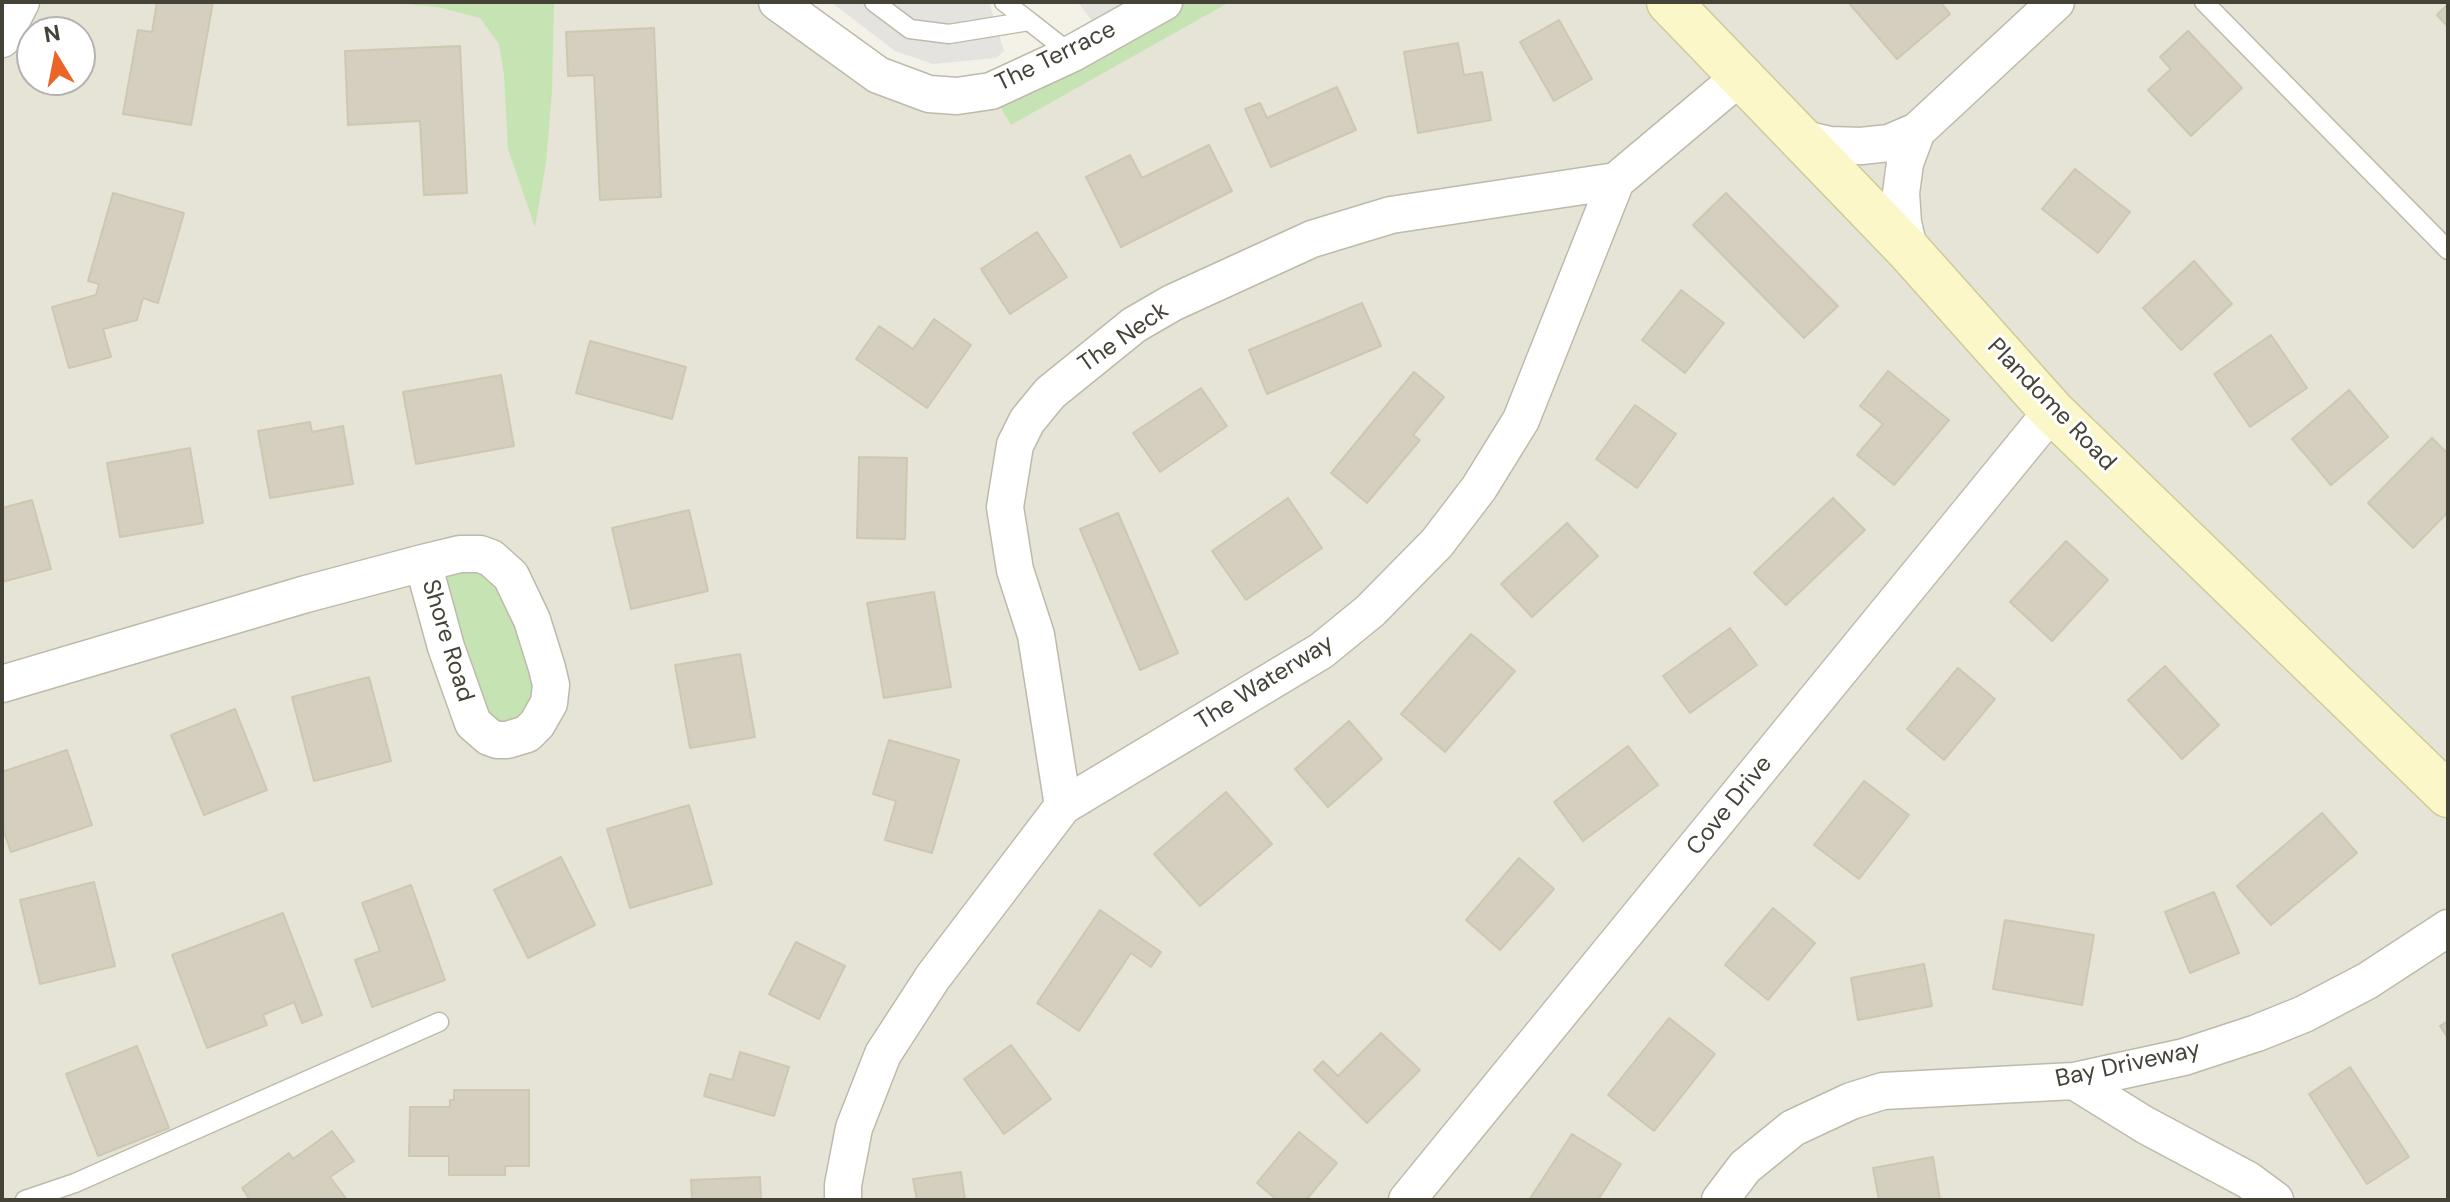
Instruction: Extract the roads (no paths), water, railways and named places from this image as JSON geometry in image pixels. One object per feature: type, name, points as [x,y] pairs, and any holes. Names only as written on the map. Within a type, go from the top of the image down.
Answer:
[{"type":"main road","name":"Plandome Road","points":[[1669,2],[1910,252],[2052,411],[2448,795]]},
{"type":"street","points":[[2,39],[21,2]]},
{"type":"street","name":"The Terrace","points":[[777,2],[878,75],[929,94],[957,96],[991,91],[1071,54],[1164,2]]},
{"type":"street","points":[[1799,138],[1830,145],[1861,146],[1889,143],[1917,131],[2056,2]]},
{"type":"street","name":"The Waterway","points":[[843,1200],[854,1128],[883,1054],[933,977],[1063,806],[1321,651],[1370,611],[1437,543],[1479,488],[1521,420],[1616,181],[1741,76]]},
{"type":"street","points":[[1910,252],[1903,223],[1901,193],[1905,163],[1917,131]]},
{"type":"street","name":"The Neck","points":[[1063,806],[1036,635],[1015,570],[1005,507],[1015,445],[1027,421],[1050,393],[1134,325],[1172,303],[1312,239],[1391,215],[1616,181]]},
{"type":"street","name":"Cove Drive","points":[[1407,1200],[2052,411]]},
{"type":"street","name":"Shore Road","points":[[2,684],[306,594],[423,563],[460,554],[480,554],[491,558],[511,576],[537,633],[551,685],[544,714],[527,734],[497,740],[473,723],[446,647],[423,563]]},
{"type":"street","name":"Bay Driveway","points":[[1720,1200],[1745,1167],[1793,1128],[1851,1101],[1883,1091],[2074,1081],[2184,1057],[2304,1014],[2367,981],[2448,928]]},
{"type":"street","points":[[2074,1081],[2260,1193]]},
{"type":"lane","points":[[874,2],[910,29],[949,34],[1029,21]]},
{"type":"lane","points":[[1004,2],[1071,54]]},
{"type":"lane","points":[[2204,2],[2448,250]]},
{"type":"lane","points":[[25,1200],[75,1183],[439,1022]]}]
